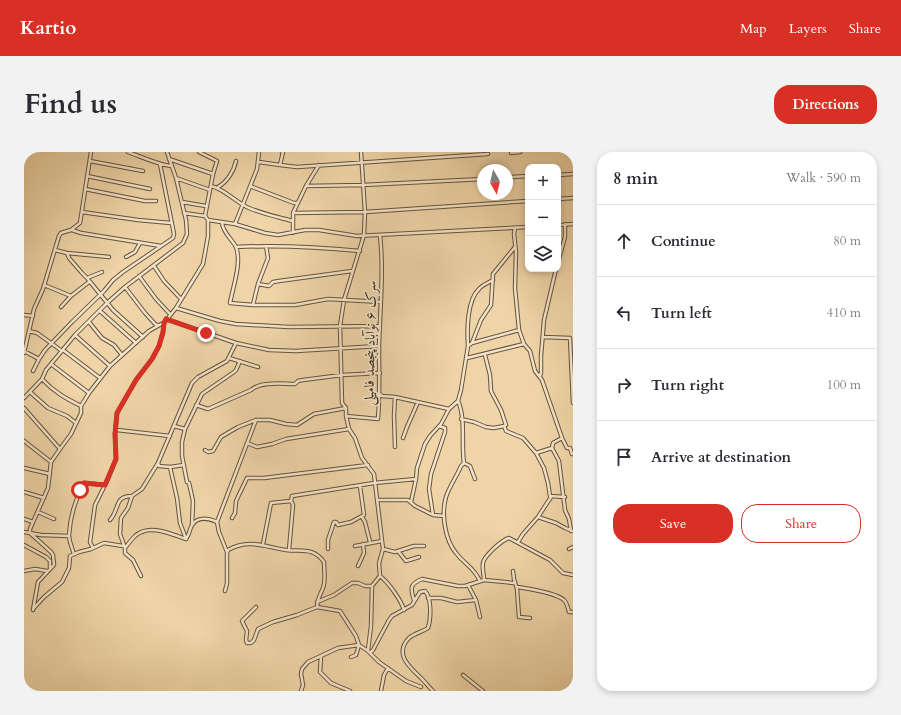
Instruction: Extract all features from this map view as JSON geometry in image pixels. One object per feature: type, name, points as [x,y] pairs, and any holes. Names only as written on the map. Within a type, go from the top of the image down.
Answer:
[{"type":"street","points":[[39,359],[24,352],[25,338],[29,331],[60,233],[71,230],[80,223],[91,152]]},
{"type":"street","points":[[128,152],[160,164],[171,166]]},
{"type":"street","points":[[24,398],[42,378],[46,370],[62,350],[107,303],[124,287],[183,243],[187,234],[184,213],[176,178],[167,152]]},
{"type":"street","points":[[94,548],[90,542],[95,506],[116,459],[115,434],[117,430],[117,413],[136,380],[155,353],[166,319],[176,308],[205,258],[208,236],[208,220],[205,216],[206,206],[217,161],[199,152]]},
{"type":"street","points":[[235,224],[257,169],[259,152]]},
{"type":"street","points":[[280,166],[282,152]]},
{"type":"street","points":[[361,152],[365,212],[364,235],[344,300],[340,326],[342,403],[346,408],[349,429],[355,438],[362,458],[369,465],[374,474],[383,549],[379,563],[380,576],[402,603],[404,610]]},
{"type":"street","points":[[510,153],[520,152]]},
{"type":"street","points":[[259,162],[280,166],[297,167],[488,154]]},
{"type":"street","points":[[169,159],[213,174]]},
{"type":"street","points":[[90,160],[143,171]]},
{"type":"street","points":[[218,187],[224,184],[235,167],[236,161]]},
{"type":"street","points":[[33,370],[39,359],[53,343],[109,284],[123,272],[173,238],[160,164]]},
{"type":"street","points":[[293,233],[293,213],[306,186],[319,165]]},
{"type":"street","points":[[561,174],[573,174]]},
{"type":"street","points":[[87,176],[150,189]]},
{"type":"street","points":[[513,177],[525,176]]},
{"type":"street","points":[[176,178],[210,190]]},
{"type":"street","points":[[306,186],[363,185],[477,178]]},
{"type":"street","points":[[211,186],[218,187],[242,205],[250,209],[292,221]]},
{"type":"street","points":[[250,186],[297,203]]},
{"type":"street","points":[[85,189],[145,201],[156,201]]},
{"type":"street","points":[[561,199],[573,198]]},
{"type":"street","points":[[293,213],[365,212],[525,201]]},
{"type":"street","points":[[182,202],[206,206]]},
{"type":"street","points":[[82,212],[171,224]]},
{"type":"street","points":[[184,213],[205,216]]},
{"type":"street","points":[[208,220],[235,224],[265,233],[278,235],[305,230],[319,230],[348,235],[380,235],[525,227]]},
{"type":"street","points":[[222,223],[224,230],[236,247],[238,260],[230,303],[253,305],[295,305],[328,299],[381,302]]},
{"type":"street","points":[[561,252],[565,238],[565,224]]},
{"type":"street","points":[[561,225],[573,224]]},
{"type":"street","points":[[515,228],[516,288],[519,330],[524,344],[530,352],[535,371],[540,376],[562,438],[567,448],[570,448],[572,454]]},
{"type":"street","points":[[71,230],[140,243],[151,243],[161,246]]},
{"type":"street","name":"سرک ۶ نوآباد پنجصد فامیلی","points":[[346,416],[378,419],[380,393],[382,256],[380,235]]},
{"type":"street","points":[[126,257],[135,252],[140,243]]},
{"type":"street","points":[[253,305],[258,284],[268,258],[266,246]]},
{"type":"street","points":[[236,247],[315,247],[360,250]]},
{"type":"street","points":[[472,343],[478,325],[491,305],[493,274],[515,247]]},
{"type":"street","points":[[55,250],[67,253],[110,257]]},
{"type":"street","points":[[67,253],[73,263],[107,303],[143,337]]},
{"type":"street","points":[[154,266],[164,281],[181,299]]},
{"type":"street","points":[[258,284],[269,286],[272,282],[352,271]]},
{"type":"street","points":[[87,278],[102,272]]},
{"type":"street","points":[[540,376],[542,373],[541,356],[544,320],[555,272]]},
{"type":"street","points":[[139,276],[156,299],[170,314]]},
{"type":"street","points":[[411,502],[417,468],[425,444],[439,426],[449,409],[458,401],[467,358],[468,325],[474,297],[478,289],[493,280]]},
{"type":"street","points":[[61,306],[89,282]]},
{"type":"street","points":[[44,285],[71,296]]},
{"type":"street","points":[[124,287],[156,326],[160,325]]},
{"type":"street","points":[[176,308],[220,321],[236,324],[289,327],[380,326]]},
{"type":"street","points":[[100,311],[136,343]]},
{"type":"street","points":[[24,315],[33,316]]},
{"type":"street","points":[[166,319],[236,343],[269,350],[296,351],[380,346]]},
{"type":"street","points":[[88,322],[102,338],[114,345],[122,355]]},
{"type":"street","points":[[30,533],[33,522],[48,488],[52,462],[71,434],[81,413],[81,406],[89,393],[110,366],[149,331],[164,323]]},
{"type":"street","points":[[468,346],[472,343],[519,330]]},
{"type":"street","points":[[29,331],[38,333],[100,378]]},
{"type":"street","points":[[75,336],[110,366]]},
{"type":"street","points":[[543,337],[570,338],[572,353],[573,403]]},
{"type":"street","points":[[110,520],[114,516],[122,498],[125,496],[132,496],[142,489],[158,463],[192,383],[198,377],[229,358],[236,343]]},
{"type":"street","points":[[467,358],[485,355],[524,344]]},
{"type":"street","points":[[485,355],[490,376],[491,391],[506,425],[504,426],[506,431],[523,438],[536,453],[544,468],[551,497],[538,517],[518,542]]},
{"type":"street","points":[[229,358],[258,367]]},
{"type":"street","points":[[186,539],[189,536],[192,525],[193,501],[189,484],[187,482],[182,456],[182,442],[185,429],[202,394],[236,370],[240,361]]},
{"type":"street","points":[[51,364],[89,393]]},
{"type":"street","points":[[196,405],[208,409],[261,385],[295,384],[298,381],[303,380],[342,375],[380,373]]},
{"type":"street","points":[[42,378],[52,390],[81,406]]},
{"type":"street","points":[[30,392],[48,408],[67,416],[76,423]]},
{"type":"street","points":[[380,393],[382,396],[395,397],[449,409]]},
{"type":"street","points":[[395,397],[395,447]]},
{"type":"street","points":[[458,401],[463,429],[464,463],[461,466],[446,497],[444,516],[446,534],[453,549],[459,557],[475,571],[480,581]]},
{"type":"street","points":[[404,438],[406,427],[418,402]]},
{"type":"street","points":[[24,408],[60,449]]},
{"type":"street","points":[[205,450],[208,452],[213,451],[221,437],[238,427],[256,420],[270,420],[297,425],[314,414],[346,408]]},
{"type":"street","points":[[461,419],[486,427],[494,428],[504,426]]},
{"type":"street","points":[[225,591],[227,583],[227,553],[219,532],[218,522],[256,420]]},
{"type":"street","points":[[174,426],[185,429]]},
{"type":"street","points":[[436,516],[429,489],[431,474],[445,432],[445,428],[439,426]]},
{"type":"street","points":[[247,443],[257,447],[286,439],[349,429]]},
{"type":"street","points":[[117,430],[170,436]]},
{"type":"street","points":[[562,438],[553,443],[552,448],[560,461],[565,497],[565,510],[572,531]]},
{"type":"street","points":[[24,441],[52,462]]},
{"type":"street","points":[[536,453],[552,448]]},
{"type":"street","points":[[158,463],[159,466],[170,467],[184,465]]},
{"type":"street","points":[[464,463],[470,466],[475,479]]},
{"type":"street","points":[[232,518],[236,501],[247,478],[264,478],[369,465]]},
{"type":"street","points":[[170,467],[177,498],[180,524],[186,539]]},
{"type":"street","points":[[24,468],[50,474]]},
{"type":"street","points":[[288,550],[290,549],[293,505],[291,501],[292,496],[374,483],[416,479]]},
{"type":"street","points":[[74,554],[69,536],[73,510],[80,490],[84,483],[105,485]]},
{"type":"street","points":[[360,486],[364,515],[362,517],[365,522],[370,542]]},
{"type":"street","points":[[24,492],[44,498]]},
{"type":"street","points":[[132,496],[128,508],[121,518],[120,534],[125,553],[133,560],[141,576]]},
{"type":"street","points":[[551,497],[565,497]]},
{"type":"street","points":[[378,500],[408,500],[436,516],[444,516]]},
{"type":"street","points":[[263,544],[271,502],[291,501]]},
{"type":"street","points":[[38,512],[54,520]]},
{"type":"street","points":[[328,549],[328,540],[334,522],[338,525],[351,522],[362,517]]},
{"type":"street","points":[[538,517],[556,523],[572,531]]},
{"type":"street","points":[[192,525],[199,519],[205,518],[218,522]]},
{"type":"street","points":[[24,519],[33,522]]},
{"type":"street","points":[[124,547],[139,533],[151,530],[160,530],[186,539]]},
{"type":"street","points":[[24,532],[41,535],[69,536]]},
{"type":"street","points":[[30,533],[51,552],[53,555],[54,565],[38,582],[33,610],[44,597],[62,582],[69,568],[70,556],[104,543],[124,547]]},
{"type":"street","points":[[484,580],[482,564],[488,555],[509,538],[550,560],[563,573],[573,575]]},
{"type":"street","points":[[355,546],[370,542],[382,541]]},
{"type":"street","points":[[227,553],[228,550],[241,544],[263,544],[288,550],[308,551],[316,554],[324,562],[323,589],[317,599],[317,607]]},
{"type":"street","points":[[358,566],[364,553],[363,544]]},
{"type":"street","points":[[24,545],[46,557],[50,561],[49,570]]},
{"type":"street","points":[[383,549],[398,551],[414,546],[424,546]]},
{"type":"street","points":[[569,549],[573,547]]},
{"type":"street","points":[[398,551],[406,561],[419,557]]},
{"type":"street","points":[[24,571],[35,569],[49,570]]},
{"type":"street","points":[[513,571],[514,583],[517,587],[519,617],[530,618]]},
{"type":"street","points":[[369,652],[372,586],[380,576]]},
{"type":"street","points":[[414,600],[411,590],[413,584],[422,579],[458,586],[468,585],[484,580],[514,583]]},
{"type":"street","points":[[317,602],[352,583],[372,586]]},
{"type":"street","points":[[468,585],[476,600],[480,617]]},
{"type":"street","points":[[517,587],[559,598],[564,601],[569,612],[573,612]]},
{"type":"street","points":[[369,652],[374,650],[389,620],[398,612],[412,605],[420,592],[426,592],[431,614],[428,628],[415,634],[408,640],[404,647],[403,657],[409,667],[433,691]]},
{"type":"street","points":[[428,598],[440,598],[457,602],[476,600]]},
{"type":"street","points":[[256,607],[242,621],[247,631],[247,643],[251,643],[254,640],[258,629],[273,622],[317,607],[340,612],[356,636],[359,645],[356,655],[351,657]]},
{"type":"street","points":[[301,691],[303,685],[301,674],[302,669],[308,662],[338,648],[359,645],[369,652],[374,659],[406,681],[421,687]]},
{"type":"street","points":[[321,656],[320,672],[331,683],[350,691]]},
{"type":"street","points":[[381,691],[384,674],[388,668]]},
{"type":"street","points":[[463,675],[483,691]]},
{"type":"route","points":[[80,490],[84,483],[88,482],[105,485],[116,459],[115,434],[117,430],[117,413],[136,380],[152,359],[159,346],[166,319],[206,333]]}]
